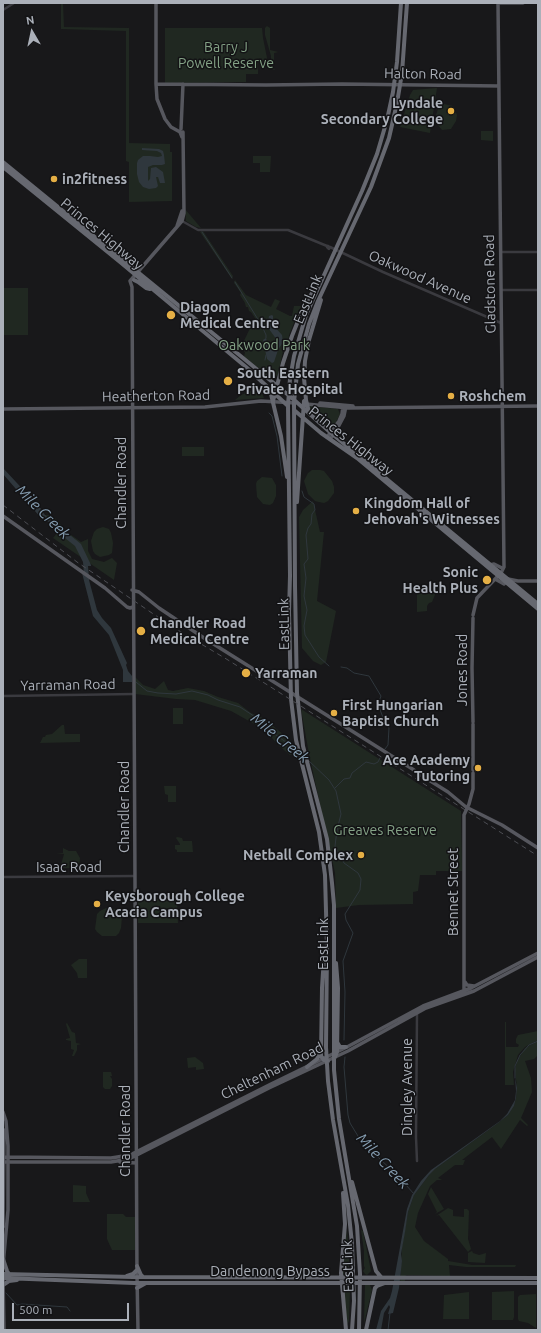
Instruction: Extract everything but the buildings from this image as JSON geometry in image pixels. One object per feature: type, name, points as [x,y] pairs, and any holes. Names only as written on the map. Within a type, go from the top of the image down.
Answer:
[{"type":"highway","name":"EastLink","points":[[352,1330],[354,1301],[352,1244],[347,1199],[333,1120],[327,1066],[326,889],[322,849],[301,764],[296,740],[292,706],[288,412],[292,363],[299,335],[321,279],[365,185],[377,154],[387,120],[397,62],[401,3]]},
{"type":"highway","name":"EastLink","points":[[359,1330],[360,1259],[355,1212],[339,1119],[333,1063],[334,945],[332,883],[328,848],[303,746],[297,693],[294,394],[298,364],[304,340],[315,308],[371,187],[387,143],[397,107],[402,73],[405,49],[407,3]]},
{"type":"highway","name":"Princes Highway","points":[[3,162],[137,277],[277,385],[334,435],[500,572]]},
{"type":"highway","name":"Princes Highway","points":[[3,167],[48,201]]},
{"type":"highway","points":[[137,277],[143,270]]},
{"type":"highway","name":"Princes Highway","points":[[137,277],[138,282],[146,288],[153,289],[246,367],[312,426],[357,458],[500,572],[505,581],[538,609]]},
{"type":"highway","points":[[273,401],[295,326],[321,279]]},
{"type":"highway","points":[[309,412],[306,400],[304,372],[306,354],[323,290]]},
{"type":"highway","points":[[268,378],[276,378],[280,376]]},
{"type":"highway","points":[[270,390],[281,436],[288,485]]},
{"type":"highway","points":[[295,514],[297,508],[303,418],[306,400]]},
{"type":"highway","points":[[303,427],[306,425],[312,426]]},
{"type":"highway","name":"Princes Highway","points":[[505,581],[519,588],[538,604]]},
{"type":"highway","points":[[327,932],[322,984],[321,1056],[323,1059],[328,1060]]},
{"type":"highway","points":[[334,945],[338,988],[337,1052],[335,1057]]},
{"type":"highway","points":[[337,1041],[340,1046],[346,1047]]},
{"type":"highway","points":[[307,1067],[319,1056],[322,1045]]},
{"type":"highway","points":[[333,1120],[342,1180],[345,1214],[340,1281],[346,1330]]},
{"type":"highway","points":[[347,1162],[374,1265],[377,1274],[381,1277]]},
{"type":"highway","points":[[3,1259],[9,1274]]},
{"type":"highway","points":[[374,1265],[374,1295]]},
{"type":"highway","points":[[122,1277],[134,1274],[137,1268]]},
{"type":"highway","points":[[137,1268],[140,1275],[143,1277]]},
{"type":"highway","points":[[313,1278],[333,1276],[341,1272]]},
{"type":"highway","name":"Dandenong Bypass","points":[[3,1274],[122,1277],[313,1278],[340,1281]]},
{"type":"highway","name":"Dandenong Bypass","points":[[374,1280],[381,1277],[389,1280]]},
{"type":"highway","name":"Dandenong Bypass","points":[[3,1278],[137,1282],[538,1278]]},
{"type":"highway","points":[[3,1285],[12,1280],[45,1279]]},
{"type":"highway","points":[[366,1330],[376,1286],[389,1280]]},
{"type":"highway","name":"Dandenong Bypass","points":[[405,1280],[538,1283]]},
{"type":"highway","points":[[137,1288],[146,1284],[158,1282]]},
{"type":"main road","points":[[156,3],[156,85],[158,105],[166,121],[171,127],[181,131]]},
{"type":"main road","points":[[498,3],[523,3]]},
{"type":"main road","name":"Gladstone Road","points":[[498,3],[502,323],[500,572],[505,581]]},
{"type":"main road","name":"Halton Road","points":[[156,85],[499,86]]},
{"type":"main road","points":[[137,277],[182,219],[183,140],[181,131],[183,85]]},
{"type":"main road","points":[[175,229],[177,224],[182,219]]},
{"type":"main road","points":[[143,270],[149,260]]},
{"type":"main road","name":"Chandler Road","points":[[137,277],[132,407],[132,591],[134,677],[138,1330]]},
{"type":"main road","name":"Heatherton Road","points":[[3,409],[212,407],[261,401],[343,407],[538,406]]},
{"type":"main road","points":[[329,438],[334,435],[342,415],[343,407]]},
{"type":"main road","points":[[334,435],[336,428],[344,416],[343,407]]},
{"type":"main road","points":[[325,427],[336,428]]},
{"type":"main road","points":[[3,516],[105,588],[133,614]]},
{"type":"main road","name":"Jones Road","points":[[466,810],[473,788],[473,617],[477,598],[500,572]]},
{"type":"main road","points":[[505,581],[538,581]]},
{"type":"main road","points":[[519,588],[520,583],[524,581]]},
{"type":"main road","points":[[132,591],[137,591],[210,642],[415,771],[450,794],[466,810],[502,825],[538,848]]},
{"type":"main road","points":[[125,605],[133,605]]},
{"type":"main road","name":"Bennet Street","points":[[464,990],[466,810]]},
{"type":"main road","name":"Cheltenham Road","points":[[5,1159],[104,1158],[136,1154],[197,1121],[416,1011],[490,980],[538,953]]},
{"type":"main road","name":"Cheltenham Road","points":[[5,1159],[18,1162],[118,1161],[203,1122],[265,1088],[335,1057],[416,1011],[490,980],[538,957]]},
{"type":"main road","points":[[465,980],[467,985],[474,986]]},
{"type":"main road","points":[[3,1112],[5,1117],[6,1135],[3,1227]]},
{"type":"main road","points":[[197,1121],[203,1122]]},
{"type":"main road","points":[[124,1156],[132,1152],[136,1145],[143,1149]]},
{"type":"main road","points":[[3,1266],[8,1220],[8,1167],[5,1159]]},
{"type":"main road","points":[[118,1161],[122,1163],[136,1163]]},
{"type":"main road","points":[[8,1167],[18,1162]]},
{"type":"main road","points":[[3,1167],[4,1174]]},
{"type":"main road","points":[[3,1274],[4,1330]]},
{"type":"street","points":[[3,10],[14,3]]},
{"type":"street","name":"Oakwood Avenue","points":[[182,219],[191,226],[203,230],[293,231],[502,323]]},
{"type":"street","points":[[501,252],[538,252]]},
{"type":"street","points":[[501,290],[537,290]]},
{"type":"street","name":"Yarraman Road","points":[[3,696],[134,694]]},
{"type":"street","name":"Isaac Road","points":[[3,877],[135,876]]},
{"type":"street","name":"Dingley Avenue","points":[[416,1011],[417,1161]]},
{"type":"green space","points":[[61,3],[63,3],[64,27],[129,28],[129,143],[170,144],[170,152],[172,152],[172,201],[129,202],[129,162],[126,161],[126,31],[61,29]]},
{"type":"green space","points":[[267,26],[270,28],[270,50],[278,52],[274,53],[275,70],[271,67],[271,56],[265,35],[265,28]]},
{"type":"green space","name":"Barry J Powell Reserve","points":[[165,28],[262,28],[268,63],[258,63],[258,74],[246,74],[246,82],[165,83]]},
{"type":"green space","points":[[437,88],[430,133],[400,127],[413,90]]},
{"type":"green space","points":[[444,104],[453,106],[457,115],[456,121],[451,129],[442,130],[436,123],[436,115],[438,109]]},
{"type":"green space","points":[[481,131],[493,131],[493,141],[481,140]]},
{"type":"green space","points":[[253,156],[271,156],[270,172],[260,172],[260,163],[253,163]]},
{"type":"green space","points":[[185,209],[201,228],[196,227],[186,221]]},
{"type":"green space","points":[[203,231],[233,276],[232,279],[200,232]]},
{"type":"green space","name":"Oakwood Park","points":[[235,280],[246,295],[271,307],[275,299],[280,301],[276,309],[290,316],[292,316],[294,306],[302,306],[299,310],[283,351],[278,375],[274,378],[269,376],[244,357],[245,352],[240,349],[255,318],[249,311],[248,307],[246,307],[240,295],[241,293],[234,283]]},
{"type":"green space","points":[[3,288],[28,288],[28,335],[3,335]]},
{"type":"green space","points":[[251,391],[259,391],[262,393],[264,398],[235,400],[241,395]]},
{"type":"green space","points":[[309,406],[338,409],[340,414],[334,426],[327,426],[312,413]]},
{"type":"green space","points":[[182,447],[204,447],[204,456],[182,456]]},
{"type":"green space","points":[[312,470],[324,471],[332,481],[334,493],[328,501],[324,503],[315,501],[308,494],[304,481],[308,473]]},
{"type":"green space","points":[[262,477],[272,478],[276,485],[276,496],[273,503],[270,505],[263,504],[257,497],[256,484]]},
{"type":"green space","points":[[313,501],[320,532],[324,532],[317,601],[336,611],[326,662],[321,665],[313,661],[302,648],[299,517],[303,510]]},
{"type":"green space","points":[[44,515],[51,515],[67,532],[81,542],[88,539],[88,551],[92,559],[104,562],[112,558],[117,563],[114,580],[53,538],[58,532]]},
{"type":"green space","points":[[103,527],[109,529],[111,533],[113,543],[112,553],[100,557],[93,551],[91,541],[94,532]]},
{"type":"green space","points":[[431,587],[437,590],[432,602],[427,606],[427,611],[417,612],[417,588]]},
{"type":"green space","points":[[135,677],[143,685],[155,689],[164,681],[168,690],[173,691],[188,688],[204,691],[238,703],[251,713],[265,719],[292,742],[295,754],[290,755],[278,745],[265,730],[231,711],[195,700],[135,694]]},
{"type":"green space","points":[[173,708],[183,708],[183,724],[173,724]]},
{"type":"green space","name":"Greaves Reserve","points":[[301,709],[461,811],[462,871],[436,871],[436,875],[420,875],[418,891],[413,892],[413,904],[359,905],[336,908],[335,873],[309,754]]},
{"type":"green space","points":[[64,725],[65,734],[80,734],[80,742],[40,743],[43,737],[52,734]]},
{"type":"green space","points":[[164,786],[176,786],[176,802],[168,802],[168,795],[165,794]]},
{"type":"green space","points":[[176,838],[182,838],[183,841],[192,841],[193,852],[177,852],[175,845],[180,844]]},
{"type":"green space","points":[[63,848],[69,851],[76,851],[80,858],[79,868],[60,868],[64,854],[56,853],[63,853]]},
{"type":"green space","points":[[138,899],[177,899],[178,923],[138,923]]},
{"type":"green space","points":[[106,908],[115,909],[121,913],[121,928],[116,936],[102,936],[95,929],[97,914]]},
{"type":"green space","points":[[79,959],[87,959],[87,978],[78,978],[77,973],[71,965]]},
{"type":"green space","points":[[505,1022],[506,1047],[518,1047],[519,1045],[516,1043],[516,1039],[518,1035],[538,1031],[538,1040],[525,1047],[518,1055],[513,1072],[514,1085],[505,1085]]},
{"type":"green space","points":[[67,1023],[72,1032],[75,1033],[76,1043],[81,1044],[77,1045],[77,1050],[74,1056],[72,1056],[74,1050],[71,1049],[71,1041],[66,1040],[70,1038]]},
{"type":"green space","points":[[538,1041],[538,1055],[534,1059],[525,1061],[531,1078],[532,1092],[521,1118],[528,1125],[527,1126],[520,1120],[501,1149],[492,1137],[462,1160],[465,1160],[463,1165],[455,1165],[438,1178],[442,1180],[437,1180],[430,1186],[418,1213],[415,1227],[424,1241],[448,1259],[448,1261],[472,1265],[516,1265],[515,1267],[466,1267],[449,1265],[450,1276],[406,1275],[404,1285],[400,1285],[402,1246],[408,1212],[414,1195],[435,1169],[508,1115],[514,1106],[516,1098],[517,1088],[515,1070],[517,1061],[525,1048]]},
{"type":"green space","points":[[195,1057],[203,1063],[204,1069],[196,1070],[196,1067],[188,1068],[187,1058]]},
{"type":"green space","points":[[103,1072],[111,1072],[112,1076],[110,1076],[112,1079],[112,1086],[110,1089],[105,1089],[103,1087]]},
{"type":"green space","points":[[73,1185],[86,1186],[86,1193],[90,1202],[73,1202]]},
{"type":"green space","points":[[431,1187],[444,1209],[435,1214],[437,1212],[428,1194]]},
{"type":"green space","points":[[448,1208],[453,1210],[453,1216],[464,1217],[464,1209],[469,1211],[468,1239],[471,1249],[468,1252],[439,1215],[436,1216]]},
{"type":"green space","points":[[107,1214],[123,1214],[126,1217],[135,1217],[135,1250],[112,1250],[107,1239]]},
{"type":"green space","points":[[347,1229],[349,1256],[348,1276],[342,1274]]},
{"type":"green space","points":[[361,1230],[363,1231],[371,1271],[367,1275],[363,1271],[365,1268]]},
{"type":"green space","points":[[472,1251],[473,1253],[479,1255],[486,1253],[485,1263],[468,1262],[468,1253]]},
{"type":"green space","points":[[365,1284],[370,1285],[372,1290],[364,1323]]},
{"type":"green space","points":[[343,1285],[348,1285],[352,1288],[350,1292],[349,1321],[347,1325]]},
{"type":"green space","points":[[514,1291],[513,1320],[492,1320],[492,1292]]},
{"type":"green space","points":[[469,1292],[469,1319],[443,1319],[444,1295]]},
{"type":"green space","points":[[536,1294],[536,1328],[528,1323],[519,1321],[518,1297],[520,1295]]},
{"type":"water","points":[[142,148],[159,149],[163,151],[165,164],[148,167],[148,181],[150,179],[151,168],[156,167],[163,172],[165,183],[160,183],[158,177],[156,177],[158,186],[156,188],[149,189],[143,187],[139,182],[137,163],[143,156],[158,157],[162,156],[161,153],[157,151],[142,150]]},
{"type":"water","points":[[272,315],[273,325],[282,335],[283,342],[278,350],[274,362],[272,363],[267,359],[263,340],[266,338],[268,345],[274,349],[278,344],[277,340],[269,329],[269,316]]},
{"type":"water","points":[[3,468],[43,511],[44,514],[81,544],[91,565],[88,566],[89,580],[97,610],[111,628],[127,663],[126,665],[128,671],[132,676],[132,682],[123,682],[123,670],[109,635],[93,616],[82,573],[84,574],[83,562],[75,546],[65,538],[53,524],[41,518],[3,474]]},
{"type":"water","points":[[515,1077],[517,1088],[516,1098],[514,1106],[508,1115],[498,1123],[435,1169],[414,1195],[408,1212],[401,1254],[402,1261],[399,1288],[393,1313],[388,1314],[390,1307],[389,1305],[384,1313],[381,1330],[376,1330],[381,1311],[390,1298],[392,1291],[407,1209],[412,1195],[421,1181],[431,1170],[500,1121],[507,1114],[515,1100]]},
{"type":"waterway","points":[[202,232],[232,278]]},
{"type":"waterway","points":[[235,282],[262,326],[266,338]]},
{"type":"waterway","points":[[265,360],[266,355]]},
{"type":"waterway","points":[[269,413],[272,416],[277,436],[282,476]]},
{"type":"waterway","points":[[302,491],[304,497],[314,504],[315,510],[312,514],[311,524],[306,535],[308,559],[304,564],[306,578],[304,596],[307,610],[304,626],[305,635],[319,657],[329,666]]},
{"type":"waterway","points":[[341,667],[347,668],[354,673],[369,676],[381,696],[378,704],[389,728],[388,745],[385,749]]},
{"type":"waterway","name":"Mile Creek","points":[[136,682],[147,691],[176,694],[192,691],[208,695],[240,707],[269,726],[276,735],[297,750]]},
{"type":"waterway","points":[[335,788],[344,779],[350,778],[352,773],[366,762],[374,764],[378,762],[380,758]]},
{"type":"waterway","name":"Mile Creek","points":[[308,760],[329,780],[336,791],[341,814],[335,846],[344,863],[358,873],[361,879],[360,890],[345,914],[346,920],[353,933],[343,961],[345,992],[344,1040]]},
{"type":"waterway","points":[[515,1078],[515,1066],[520,1055],[529,1045],[538,1041]]},
{"type":"waterway","name":"Mile Creek","points":[[345,1057],[344,1067],[350,1123],[361,1141],[398,1176],[414,1194]]},
{"type":"waterway","points":[[6,1293],[17,1305],[67,1307],[70,1311]]},
{"type":"waterway","points":[[388,1330],[390,1313]]},
{"type":"railway","points":[[3,505],[77,562],[171,626],[228,660],[538,856]]},
{"type":"place","name":"Lyndale Secondary College","points":[[451,111]]},
{"type":"place","name":"in2fitness","points":[[54,179]]},
{"type":"place","name":"Diagom Medical Centre","points":[[171,315]]},
{"type":"place","name":"South Eastern Private Hospital","points":[[228,381]]},
{"type":"place","name":"Roshchem","points":[[451,396]]},
{"type":"place","name":"Kingdom Hall of Jehovah's Witnesses","points":[[356,511]]},
{"type":"place","name":"Sonic Health Plus","points":[[487,580]]},
{"type":"place","name":"Chandler Road Medical Centre","points":[[141,631]]},
{"type":"place","name":"Yarraman","points":[[246,673]]},
{"type":"place","name":"First Hungarian Baptist Church","points":[[334,713]]},
{"type":"place","name":"Ace Academy Tutoring","points":[[478,768]]},
{"type":"place","name":"Netball Complex","points":[[361,855]]},
{"type":"place","name":"Keysborough College Acacia Campus","points":[[97,904]]}]
